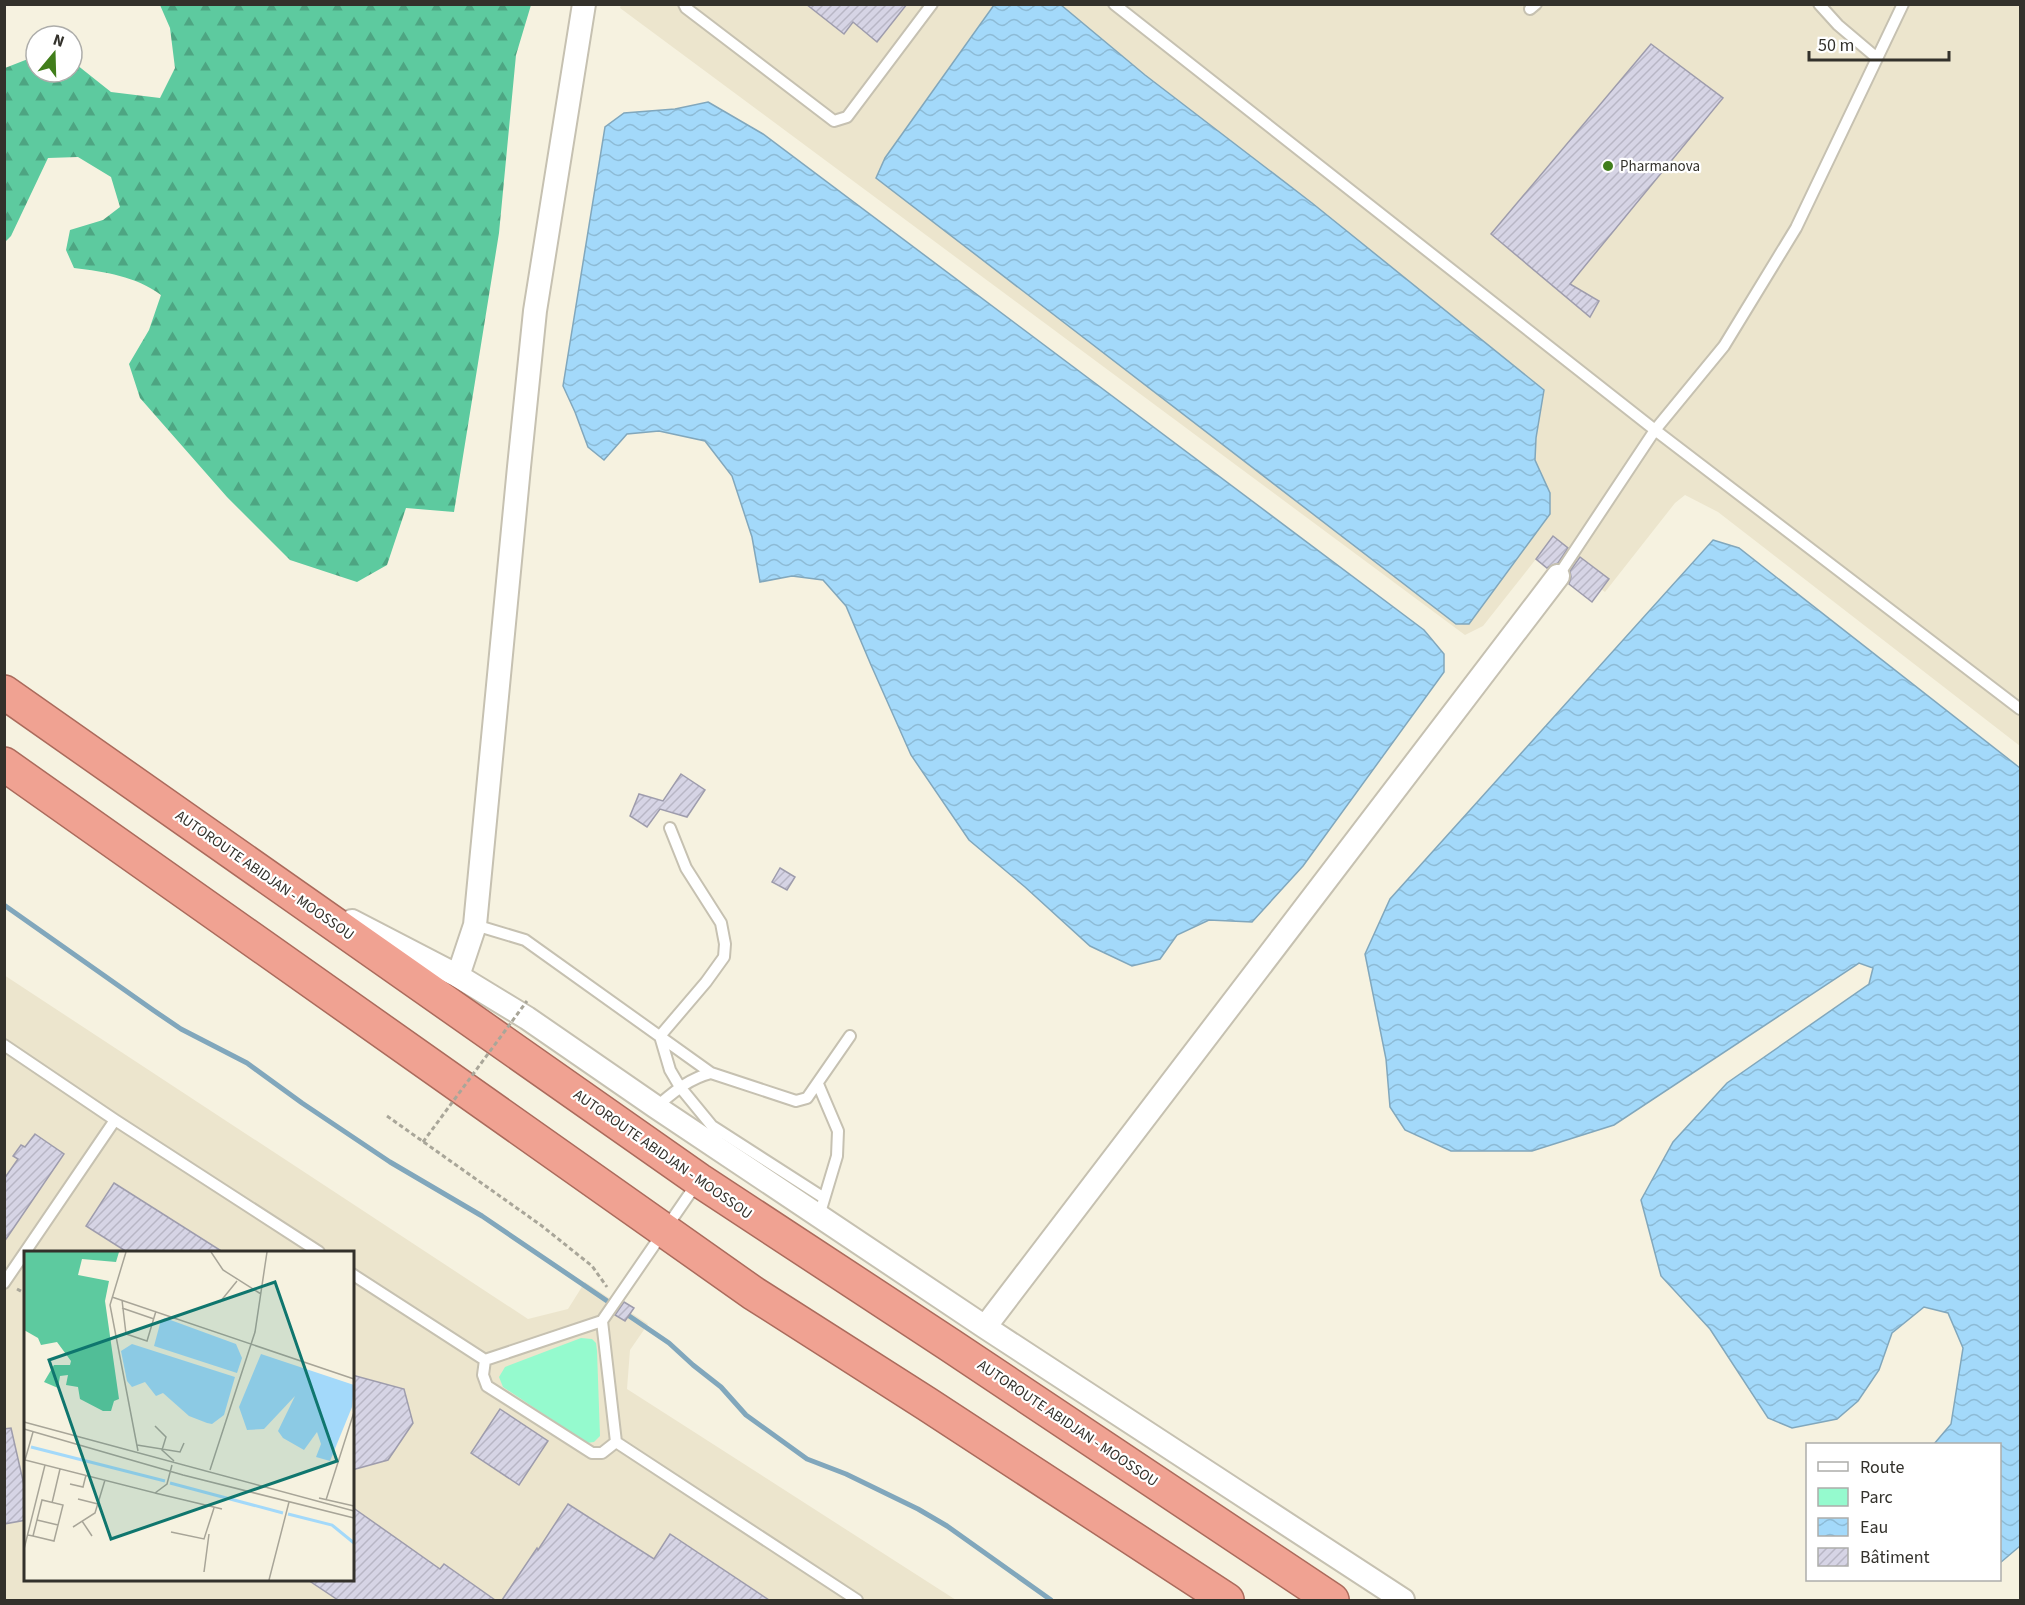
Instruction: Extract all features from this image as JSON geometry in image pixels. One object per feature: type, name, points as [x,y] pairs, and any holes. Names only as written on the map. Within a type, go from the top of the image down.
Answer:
[{"type":"highway","name":"AUTOROUTE ABIDJAN - MOOSSOU","points":[[16,700],[699,1180],[1332,1600]]},
{"type":"highway","points":[[4,764],[763,1300],[1227,1600]]},
{"type":"street","points":[[458,976],[475,924],[517,478],[536,311],[584,4]]},
{"type":"street","points":[[985,1327],[1558,576]]},
{"type":"street","points":[[16,700],[117,759],[349,920],[458,976],[527,1018],[722,1151],[822,1207],[985,1327],[1403,1600]]},
{"type":"lane","points":[[684,4],[686,8],[834,121],[847,117],[932,4]]},
{"type":"lane","points":[[1114,4],[1655,430],[2020,709]]},
{"type":"lane","points":[[1819,4],[1838,25],[1877,58]]},
{"type":"lane","points":[[1558,576],[1655,430],[1724,346],[1797,228],[1904,4]]},
{"type":"lane","points":[[660,1036],[724,957],[725,944],[721,923],[686,868],[670,828]]},
{"type":"lane","points":[[475,924],[525,940],[711,1073],[796,1101],[807,1098],[850,1036]]},
{"type":"lane","points":[[660,1036],[670,1070],[680,1087],[712,1126],[822,1207],[837,1156],[838,1131],[818,1084]]},
{"type":"lane","points":[[4,1046],[317,1251]]},
{"type":"lane","points":[[656,1107],[693,1078],[711,1073]]},
{"type":"lane","points":[[26,1251],[115,1120]]},
{"type":"lane","points":[[712,1126],[722,1151]]},
{"type":"lane","points":[[485,1360],[602,1321],[699,1180]]},
{"type":"lane","points":[[4,1283],[24,1254]]},
{"type":"lane","points":[[354,1275],[485,1360]]},
{"type":"lane","points":[[602,1321],[616,1442]]},
{"type":"lane","points":[[485,1360],[483,1375],[487,1386],[592,1453],[602,1453],[616,1442]]},
{"type":"lane","points":[[616,1442],[857,1600]]},
{"type":"path","points":[[423,1142],[527,1001]]},
{"type":"path","points":[[387,1116],[542,1226],[592,1266],[616,1302]]},
{"type":"shaded area","points":[[621,4],[2020,5],[2020,746],[1718,512],[1685,495],[1675,503],[1605,592],[1601,589],[1592,602],[1536,559],[1483,626],[1465,635],[620,8]]},
{"type":"shaded area","points":[[4,975],[528,1319],[568,1309],[585,1282],[648,1324],[630,1350],[627,1389],[956,1600],[5,1600]]},
{"type":"green space","points":[[160,5],[531,5],[516,55],[499,233],[454,512],[406,508],[387,565],[357,582],[290,560],[227,497],[140,398],[129,364],[149,330],[161,295],[130,279],[109,273],[74,268],[66,250],[70,230],[103,220],[120,207],[111,177],[78,157],[48,158],[11,236],[5,242],[5,68],[24,61],[24,84],[84,84],[84,71],[111,92],[160,98],[175,68],[170,28]]},
{"type":"green space","points":[[581,1338],[592,1339],[596,1343],[597,1351],[600,1436],[594,1442],[587,1443],[503,1387],[499,1377],[505,1367]]},
{"type":"water","points":[[994,5],[1061,5],[1145,75],[1312,203],[1544,390],[1536,438],[1535,460],[1550,493],[1550,514],[1469,624],[1456,624],[876,178],[885,158]]},
{"type":"water","points":[[708,102],[763,134],[1424,630],[1444,654],[1444,672],[1303,866],[1252,922],[1209,920],[1177,935],[1160,959],[1132,966],[1090,946],[969,840],[911,755],[846,606],[823,580],[792,576],[760,582],[752,537],[732,476],[705,441],[659,431],[627,434],[604,460],[588,447],[563,386],[605,127],[624,113],[675,109]]},
{"type":"water","points":[[1713,540],[1739,548],[2020,768],[2020,1546],[2001,1562],[2001,1443],[1935,1443],[1951,1424],[1963,1348],[1948,1313],[1924,1307],[1892,1333],[1879,1370],[1858,1401],[1837,1419],[1792,1428],[1768,1418],[1710,1329],[1661,1276],[1641,1200],[1673,1142],[1727,1083],[1869,984],[1873,968],[1859,963],[1614,1125],[1532,1151],[1451,1151],[1405,1130],[1390,1107],[1386,1059],[1365,954],[1390,899]]},
{"type":"building","points":[[806,4],[907,4],[877,42],[853,22],[844,34]]},
{"type":"building","name":"Pharmanova","points":[[1651,44],[1723,98],[1570,284],[1599,301],[1590,317],[1491,234]]},
{"type":"building","points":[[1553,536],[1568,548],[1558,563],[1547,568],[1536,559]]},
{"type":"building","points":[[1580,557],[1609,579],[1592,602],[1569,584],[1570,571]]},
{"type":"building","points":[[681,774],[705,790],[687,817],[660,809],[647,827],[630,816],[639,794],[663,801]]},
{"type":"building","points":[[780,868],[795,877],[787,890],[772,882]]},
{"type":"building","points":[[35,1134],[64,1154],[4,1242],[4,1179],[18,1159],[13,1156],[21,1145],[25,1147]]},
{"type":"building","points":[[114,1183],[221,1251],[125,1251],[86,1226]]},
{"type":"building","points":[[624,1302],[634,1308],[625,1321],[615,1315]]},
{"type":"building","points":[[354,1376],[404,1389],[413,1423],[388,1460],[354,1469]]},
{"type":"building","points":[[500,1409],[548,1441],[519,1485],[471,1453]]},
{"type":"building","points":[[11,1428],[24,1485],[24,1520],[4,1524],[4,1429]]},
{"type":"building","points":[[568,1504],[654,1559],[670,1534],[769,1600],[502,1600]]},
{"type":"building","points":[[354,1508],[440,1569],[444,1564],[495,1600],[338,1600],[310,1581],[354,1581]]},
{"type":"waterway","points":[[4,905],[181,1029],[247,1063],[390,1162],[482,1216],[669,1343],[721,1387],[746,1415],[807,1459],[846,1474],[918,1509],[947,1526],[1051,1600]]},
{"type":"place","name":"Pharmanova","points":[[1608,166]]}]
